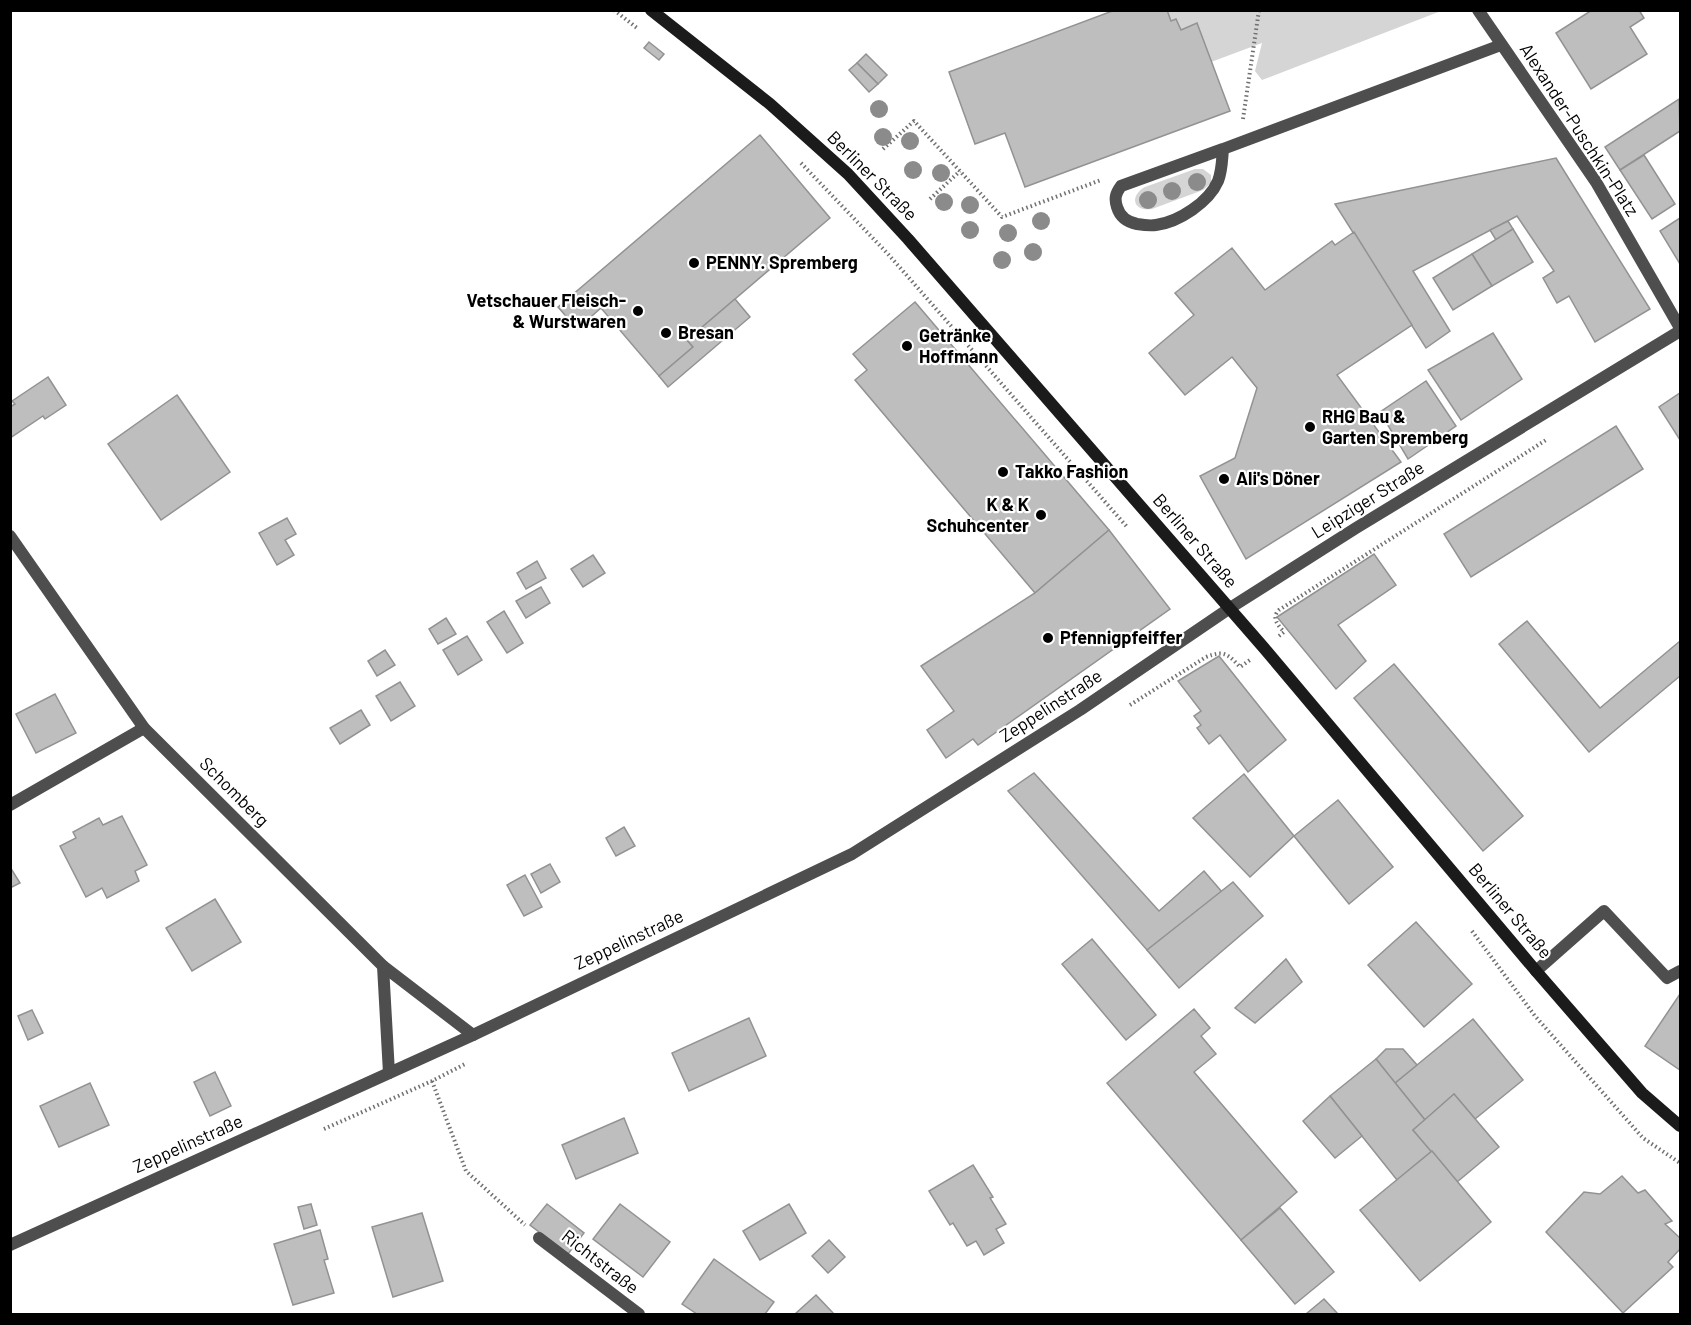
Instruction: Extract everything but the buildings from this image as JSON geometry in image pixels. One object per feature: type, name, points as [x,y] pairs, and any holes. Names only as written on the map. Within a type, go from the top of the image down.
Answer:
[{"type":"main road","name":"Berliner Straße","points":[[651,10],[770,104],[848,174],[969,307],[1230,608],[1536,971],[1642,1093],[1680,1126]]},
{"type":"street","name":"Alexander-Puschkin-Platz","points":[[1478,10],[1596,182],[1680,330]]},
{"type":"street","name":"Alexander-Puschkin-Platz","points":[[1121,186],[1501,45]]},
{"type":"street","points":[[1121,186],[1116,193],[1115,202],[1124,219],[1133,223],[1155,225],[1170,221],[1200,204],[1212,193],[1219,179],[1223,149]]},
{"type":"street","name":"Leipziger Straße","points":[[1230,608],[1356,528],[1680,330]]},
{"type":"street","name":"Schomberg","points":[[10,536],[144,728],[383,966],[473,1035]]},
{"type":"street","name":"Zeppelinstraße","points":[[10,1245],[473,1035],[852,854],[1080,710],[1230,608]]},
{"type":"street","points":[[10,805],[144,728]]},
{"type":"street","points":[[1536,971],[1604,911],[1667,978],[1680,971]]},
{"type":"street","points":[[383,966],[389,1073]]},
{"type":"street","name":"Richtstraße","points":[[539,1238],[639,1314]]},
{"type":"path","points":[[614,10],[645,34]]},
{"type":"path","points":[[1239,143],[1259,10]]},
{"type":"path","points":[[883,149],[914,121],[1002,217],[1100,179],[1121,186]]},
{"type":"path","points":[[800,162],[888,254],[1132,532]]},
{"type":"path","points":[[930,199],[960,171]]},
{"type":"path","points":[[1239,654],[1247,662]]},
{"type":"path","points":[[1467,925],[1535,1016],[1643,1138],[1680,1163]]},
{"type":"path","points":[[432,1081],[466,1172],[539,1238]]},
{"type":"shaded area","points":[[1167,11],[1441,11],[1262,80],[1255,71],[1262,43],[1211,62],[1197,24],[1181,30],[1176,19],[1171,21]]},
{"type":"shaded area","points":[[1195,169],[1203,169],[1211,175],[1211,183],[1203,190],[1152,209],[1137,206],[1135,199],[1145,187]]},
{"type":"place","name":"PENNY. Spremberg","points":[[694,263]]},
{"type":"place","name":"Vetschauer Fleisch- & Wurstwaren","points":[[638,311]]},
{"type":"place","name":"Bresan","points":[[666,333]]},
{"type":"place","name":"Getränke Hoffmann","points":[[907,346]]},
{"type":"place","name":"RHG Bau & Garten Spremberg","points":[[1310,427]]},
{"type":"place","name":"Takko Fashion","points":[[1003,472]]},
{"type":"place","name":"Ali's Döner","points":[[1224,479]]},
{"type":"place","name":"K & K Schuhcenter","points":[[1041,515]]},
{"type":"place","name":"Pfennigpfeiffer","points":[[1048,638]]}]
